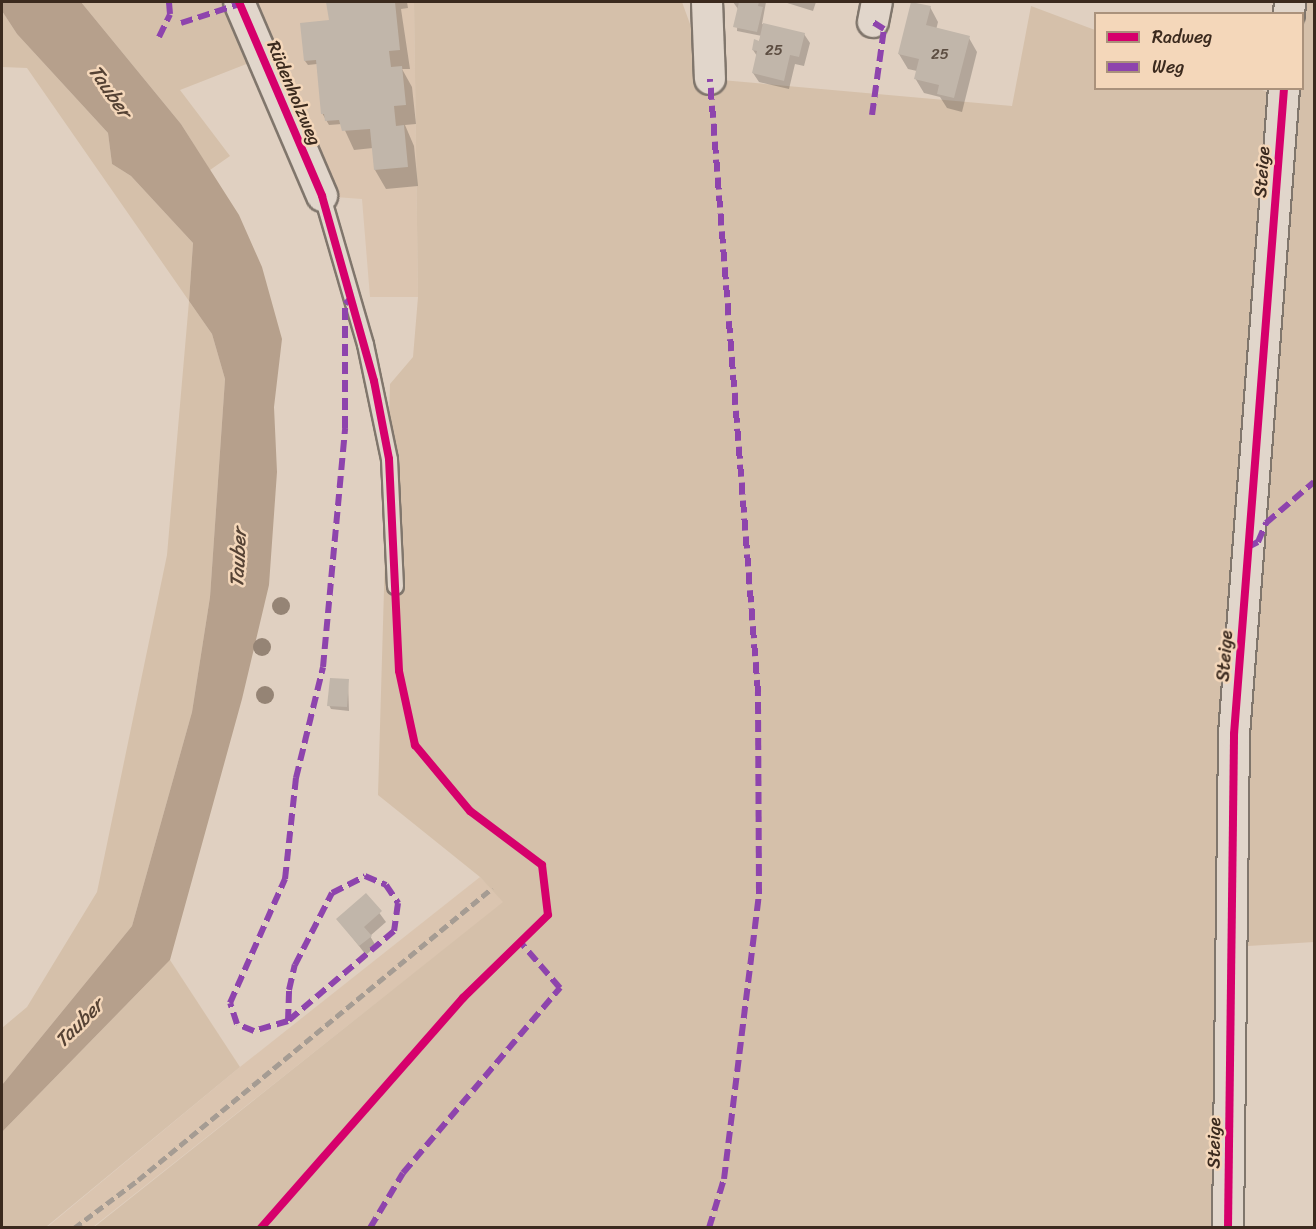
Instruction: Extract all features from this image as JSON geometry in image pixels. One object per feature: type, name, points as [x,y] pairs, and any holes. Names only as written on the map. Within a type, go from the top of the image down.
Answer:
[{"type":"street","name":"Rüdenholzweg","points":[[239,2],[322,196]]},
{"type":"street","points":[[707,2],[710,79]]},
{"type":"street","name":"Steige","points":[[1228,1227],[1234,734],[1284,90]]},
{"type":"lane","points":[[322,196],[365,344],[385,436],[395,586]]},
{"type":"shaded area","points":[[81,2],[239,2],[262,58],[180,90],[230,156],[210,170],[181,124]]},
{"type":"shaded area","points":[[239,2],[414,2],[418,297],[370,297],[362,199],[322,196]]},
{"type":"shaded area","points":[[414,2],[682,2],[710,79],[1012,106],[1031,6],[1094,30],[1094,90],[1262,90],[1283,97],[1284,90],[1304,90],[1304,12],[1300,12],[1290,2],[1314,2],[1314,942],[1232,947],[1228,1227],[93,1228],[503,902],[480,877],[378,795],[390,384],[413,357],[418,297]]},
{"type":"shaded area","points":[[2,11],[17,34],[108,133],[112,164],[131,176],[193,243],[189,301],[27,68],[2,67]]},
{"type":"shaded area","points":[[189,301],[212,334],[225,379],[210,597],[192,712],[132,926],[2,1085],[2,1028],[27,1007],[97,892],[167,555]]},
{"type":"shaded area","points":[[480,877],[504,902],[93,1227],[46,1228],[240,1067]]},
{"type":"shaded area","points":[[170,960],[240,1067],[46,1227],[2,1227],[2,1132]]},
{"type":"water","name":"Tauber","points":[[2,2],[81,2],[181,124],[239,215],[262,267],[282,339],[274,407],[277,472],[269,585],[242,699],[170,960],[2,1132],[2,1085],[132,926],[192,712],[210,597],[225,379],[212,334],[189,301],[193,243],[131,176],[112,164],[108,133],[17,34],[2,11]]},
{"type":"building","points":[[326,2],[395,2],[400,50],[389,51],[391,67],[402,66],[406,105],[394,106],[396,126],[404,125],[408,167],[374,170],[370,129],[342,131],[339,120],[325,121],[324,114],[321,114],[316,60],[304,61],[300,23],[329,20]]},
{"type":"building","points":[[739,2],[759,2],[758,6],[763,7],[757,32],[733,27]]},
{"type":"building","points":[[911,2],[931,6],[926,25],[970,36],[954,98],[937,94],[939,85],[914,79],[919,59],[898,54]]},
{"type":"building","points":[[763,23],[805,33],[799,57],[790,55],[784,81],[752,73],[757,51],[752,50],[754,39],[759,41]]},
{"type":"building","points":[[330,678],[349,679],[347,707],[327,706]]},
{"type":"building","points":[[366,893],[382,911],[364,927],[372,936],[359,946],[336,919]]},
{"type":"railway","points":[[74,1228],[138,1180],[492,888]]},
{"type":"marked path","points":[[159,37],[170,14],[169,2]]},
{"type":"marked path","points":[[181,23],[240,4]]},
{"type":"marked path","points":[[872,115],[884,29],[873,22]]},
{"type":"marked path","points":[[709,1228],[724,1179],[759,894],[758,692],[710,79]]},
{"type":"marked path","points":[[288,1021],[289,990],[295,965],[332,893],[365,876],[386,885],[398,903],[394,931],[288,1021],[254,1031],[237,1024],[230,1003],[285,879],[296,778],[323,667],[345,428],[345,304],[350,299]]},
{"type":"marked path","points":[[1248,547],[1258,542],[1266,523],[1314,482]]},
{"type":"marked path","points":[[370,1228],[403,1173],[560,988],[522,944]]},
{"type":"cycle path","points":[[239,2],[322,196],[374,381],[389,459],[399,671],[415,745],[470,811],[542,865],[548,915],[463,998],[261,1228]]},
{"type":"cycle path","points":[[1228,1228],[1234,734],[1284,90]]}]
